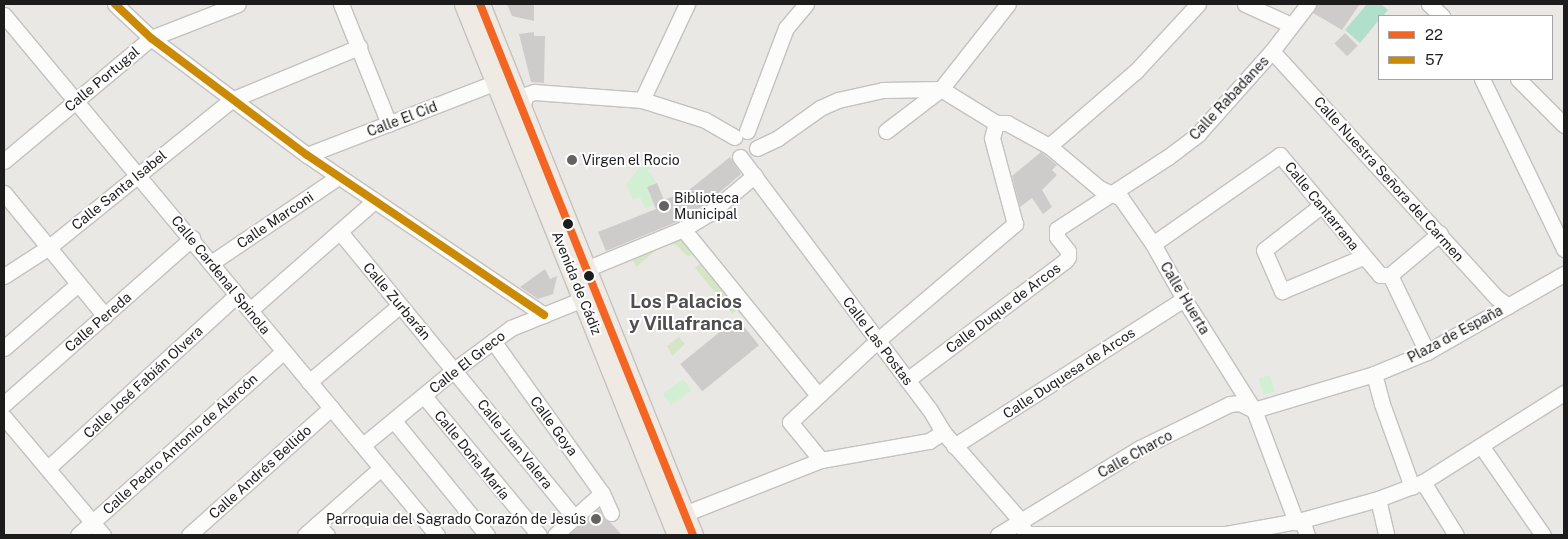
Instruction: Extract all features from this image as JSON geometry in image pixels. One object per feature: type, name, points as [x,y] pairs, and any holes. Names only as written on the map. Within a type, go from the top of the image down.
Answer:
[{"type":"main road","name":"Avenida de Cádiz","points":[[467,5],[583,299],[680,535]]},
{"type":"main road","name":"Avenida de Cádiz","points":[[467,5],[522,107],[684,514],[680,535]]},
{"type":"street","points":[[115,4],[151,38],[308,156],[373,202],[544,315]]},
{"type":"street","name":"Calle Portugal","points":[[4,161],[151,38],[238,4]]},
{"type":"street","points":[[341,4],[389,124]]},
{"type":"street","points":[[642,100],[687,4]]},
{"type":"street","points":[[806,4],[786,28],[740,134],[732,147],[740,157],[751,156],[757,148],[778,138],[820,108],[838,100],[883,90],[940,89]]},
{"type":"street","points":[[886,131],[940,89],[1008,4]]},
{"type":"street","points":[[1049,146],[1136,72],[1198,4]]},
{"type":"street","points":[[1245,4],[1291,25]]},
{"type":"street","name":"Calle Rabadanes","points":[[1111,193],[1188,143],[1226,104],[1272,51],[1308,4]]},
{"type":"street","points":[[1429,4],[1441,15]]},
{"type":"street","name":"Calle Cardenal Spinola","points":[[4,16],[192,238],[283,352],[437,535]]},
{"type":"street","name":"Calle Santa Isabel","points":[[4,276],[49,246],[232,100],[359,47]]},
{"type":"street","name":"Calle Nuestra Señora del Carmen","points":[[1272,51],[1496,297],[1508,306]]},
{"type":"street","points":[[1482,80],[1564,249]]},
{"type":"street","points":[[1519,80],[1564,125]]},
{"type":"street","name":"Calle El Cid","points":[[308,156],[496,82]]},
{"type":"street","name":"Calle Huerta","points":[[940,89],[996,123],[1007,123],[1049,146],[1099,188],[1119,196],[1153,244],[1184,299],[1254,410],[1299,521],[1307,535]]},
{"type":"street","points":[[522,107],[525,98],[534,92],[642,100],[705,120],[740,134],[756,137],[757,148]]},
{"type":"street","points":[[821,460],[790,422],[817,394],[878,340],[1015,224],[992,138],[996,123]]},
{"type":"street","name":"Calle Cantarrana","points":[[1153,244],[1280,155],[1363,257],[1380,275],[1390,275]]},
{"type":"street","name":"Calle Las Postas","points":[[740,157],[908,380],[943,432],[1024,530]]},
{"type":"street","points":[[586,269],[683,229],[711,212],[755,175]]},
{"type":"street","name":"Calle Marconi","points":[[211,262],[338,177]]},
{"type":"street","points":[[4,192],[105,316]]},
{"type":"street","name":"Calle Duque de Arcos","points":[[908,380],[1065,261],[1068,257],[1068,251],[1057,237],[1057,229],[1111,193]]},
{"type":"street","points":[[250,310],[373,202]]},
{"type":"street","points":[[1322,205],[1264,250],[1282,291],[1363,257]]},
{"type":"street","points":[[683,229],[817,394]]},
{"type":"street","name":"Calle Zurbarán","points":[[340,232],[454,370]]},
{"type":"street","points":[[1427,352],[1390,275],[1440,234]]},
{"type":"street","name":"Calle Pereda","points":[[4,404],[192,238]]},
{"type":"street","name":"Plaza de España","points":[[1254,410],[1374,374],[1427,352],[1564,274]]},
{"type":"street","points":[[4,348],[78,284]]},
{"type":"street","name":"Calle José Fabián Olvera","points":[[48,468],[238,295]]},
{"type":"street","name":"Calle El Greco","points":[[363,445],[454,370],[511,328],[583,299]]},
{"type":"street","name":"Calle Duquesa de Arcos","points":[[954,446],[1184,299]]},
{"type":"street","points":[[310,382],[400,305]]},
{"type":"street","name":"Calle Goya","points":[[493,341],[602,493],[611,513]]},
{"type":"street","name":"Calle Pedro Antonio de Alarcón","points":[[78,535],[283,352]]},
{"type":"street","name":"Calle Juan Valera","points":[[454,370],[575,518]]},
{"type":"street","points":[[1374,374],[1382,404],[1418,484],[1456,535]]},
{"type":"street","points":[[1024,530],[1226,534],[1299,521],[1378,499],[1418,484],[1482,447],[1564,393]]},
{"type":"street","name":"Calle Doña María","points":[[424,396],[539,535]]},
{"type":"street","name":"Calle Charco","points":[[998,535],[1024,530],[1140,448],[1230,404],[1240,402],[1254,410]]},
{"type":"street","name":"Calle Andrés Bellido","points":[[189,535],[331,408]]},
{"type":"street","points":[[4,417],[103,535]]},
{"type":"street","points":[[394,421],[487,535]]},
{"type":"street","points":[[684,514],[821,460],[929,441],[943,432]]},
{"type":"street","points":[[1482,447],[1542,535]]},
{"type":"street","points":[[305,535],[322,530],[381,468]]},
{"type":"street","points":[[555,535],[602,493]]},
{"type":"street","points":[[1378,499],[1386,535]]},
{"type":"green space","points":[[1367,4],[1381,4],[1388,10],[1384,15],[1378,15],[1378,21],[1360,43],[1345,30]]},
{"type":"green space","points":[[646,159],[656,165],[648,170],[657,183],[647,187],[654,205],[645,208],[640,197],[633,199],[626,184]]},
{"type":"green space","points":[[682,237],[695,252],[688,257],[676,245],[668,244],[665,240]]},
{"type":"green space","points":[[655,245],[659,248],[636,267],[631,255]]},
{"type":"green space","points":[[702,262],[739,308],[732,314],[695,268]]},
{"type":"green space","points":[[679,337],[685,344],[672,356],[667,346]]},
{"type":"green space","points":[[1270,375],[1275,391],[1263,395],[1259,379]]},
{"type":"green space","points":[[683,379],[691,390],[671,405],[663,394]]},
{"type":"building","points":[[507,4],[534,4],[534,21],[512,16]]},
{"type":"building","points":[[1317,4],[1360,4],[1342,30],[1313,13]]},
{"type":"building","points":[[534,32],[534,36],[545,36],[544,83],[531,82],[519,34]]},
{"type":"building","points":[[1345,33],[1358,46],[1347,56],[1334,44]]},
{"type":"building","points":[[1041,152],[1057,165],[1052,170],[1057,175],[1042,190],[1052,207],[1043,214],[1032,198],[1020,207],[1012,176]]},
{"type":"building","points":[[730,157],[741,174],[706,204],[679,221],[606,251],[598,232],[656,209],[647,187],[657,183],[664,200],[689,190]]},
{"type":"building","points":[[545,269],[550,279],[557,276],[553,294],[538,299],[520,287]]},
{"type":"building","points":[[737,318],[759,345],[702,391],[680,364]]},
{"type":"building","name":"Parroquia del Sagrado Corazón de Jesús","points":[[599,509],[605,520],[610,522],[622,535],[569,535]]},
{"type":"transit line","name":"57","points":[[115,4],[151,38],[307,155],[544,315]]},
{"type":"transit line","name":"22","points":[[480,4],[693,535]]},
{"type":"place","name":"Virgen el Rocio","points":[[572,160]]},
{"type":"place","name":"Biblioteca Municipal","points":[[664,206]]},
{"type":"place","name":"Parroquia del Sagrado Corazón de Jesús","points":[[596,519]]},
{"type":"district","name":"Los Palacios y Villafranca","points":[[686,313]]}]
